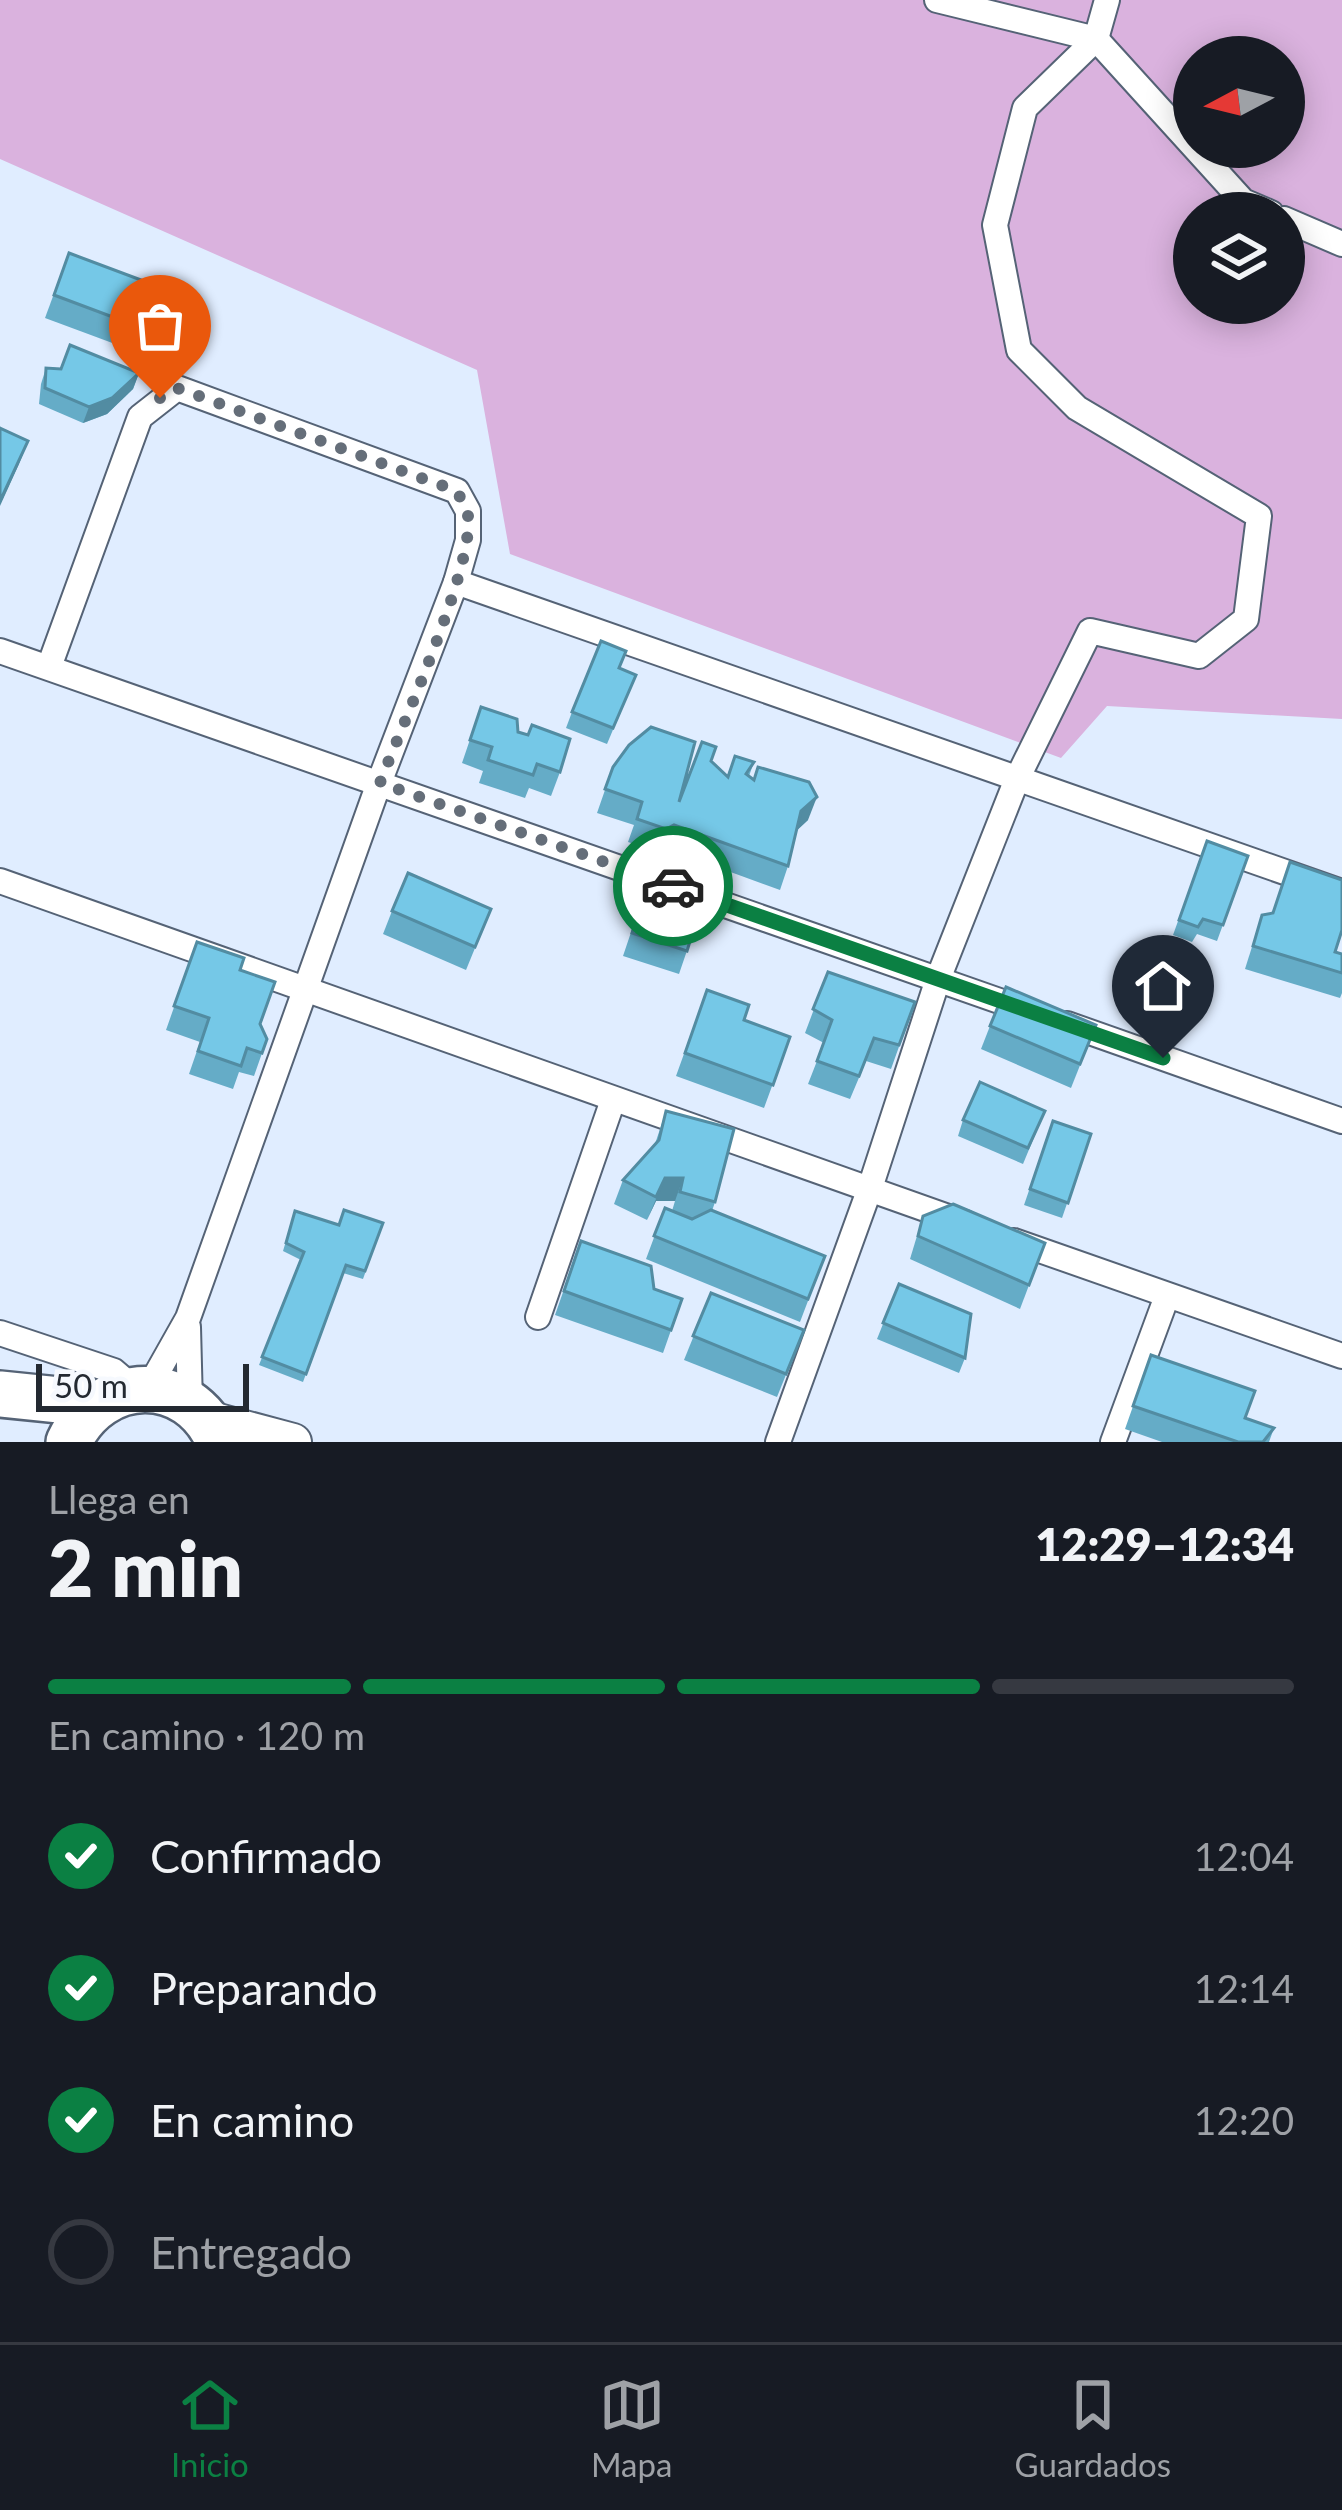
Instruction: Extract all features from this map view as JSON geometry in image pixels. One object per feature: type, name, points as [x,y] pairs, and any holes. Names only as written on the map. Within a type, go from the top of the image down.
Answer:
[{"type":"highway","points":[[0,1394],[180,1416]]},
{"type":"highway","points":[[69,1442],[86,1415],[180,1416]]},
{"type":"street","points":[[937,0],[1096,39],[1235,192]]},
{"type":"street","points":[[778,1442],[870,1189],[938,980],[1017,779],[1090,631],[1199,656],[1246,619],[1259,516],[1076,408],[1019,350],[995,225],[1000,205],[1025,108],[1096,39],[1107,0]]},
{"type":"street","points":[[1305,228],[1342,244]]},
{"type":"street","points":[[49,667],[140,417],[177,388],[457,491],[468,511],[456,582],[188,1318],[180,1416]]},
{"type":"street","points":[[456,582],[1342,892]]},
{"type":"street","points":[[0,651],[1342,1121]]},
{"type":"street","points":[[0,881],[1342,1357]]},
{"type":"street","points":[[538,1317],[613,1100]]},
{"type":"street","points":[[1113,1442],[1167,1296]]},
{"type":"street","points":[[180,1416],[188,1318]]},
{"type":"street","points":[[0,1333],[114,1371],[180,1416],[293,1442]]},
{"type":"shaded area","points":[[0,0],[1342,0],[1342,719],[1107,706],[1061,758],[510,554],[477,370],[0,159]]},
{"type":"building","points":[[69,253],[165,289],[150,331],[54,295]]},
{"type":"building","points":[[70,345],[139,373],[112,398],[89,407],[45,388],[46,368],[61,369]]},
{"type":"building","points":[[0,428],[28,441],[0,501]]},
{"type":"building","points":[[601,641],[626,651],[619,668],[636,675],[613,728],[572,712]]},
{"type":"building","points":[[481,707],[517,719],[518,732],[528,735],[532,725],[570,739],[560,772],[537,764],[533,775],[488,760],[492,747],[470,740]]},
{"type":"building","points":[[651,727],[695,742],[679,802],[702,742],[716,747],[711,761],[728,777],[735,756],[754,762],[746,774],[754,780],[758,767],[809,782],[817,797],[801,811],[788,866],[674,825],[666,829],[637,819],[642,802],[605,789],[629,745]]},
{"type":"building","points":[[1207,841],[1248,856],[1223,925],[1203,919],[1198,927],[1179,920]]},
{"type":"building","points":[[1290,862],[1342,880],[1342,930],[1335,952],[1342,954],[1342,973],[1253,946],[1262,915],[1273,913]]},
{"type":"building","points":[[408,873],[491,909],[475,947],[392,911]]},
{"type":"building","points":[[650,876],[714,896],[699,912],[687,951],[632,933]]},
{"type":"building","points":[[197,942],[244,958],[240,970],[275,982],[260,1024],[267,1039],[262,1053],[247,1048],[241,1066],[198,1051],[209,1018],[174,1006]]},
{"type":"building","points":[[828,972],[915,1002],[899,1045],[874,1038],[859,1076],[817,1061],[832,1020],[813,1009]]},
{"type":"building","points":[[1006,987],[1096,1025],[1080,1064],[990,1026]]},
{"type":"building","points":[[707,990],[749,1005],[744,1020],[790,1037],[773,1085],[685,1053]]},
{"type":"building","points":[[980,1082],[1045,1111],[1028,1148],[963,1120]]},
{"type":"building","points":[[666,1111],[734,1129],[715,1202],[680,1192],[683,1178],[665,1178],[656,1197],[623,1180],[659,1140]]},
{"type":"building","points":[[1053,1121],[1091,1134],[1068,1203],[1030,1189]]},
{"type":"building","points":[[953,1204],[1045,1243],[1029,1285],[918,1236],[923,1216]]},
{"type":"building","points":[[665,1208],[692,1219],[711,1210],[825,1256],[808,1299],[654,1236]]},
{"type":"building","points":[[344,1210],[383,1223],[365,1271],[346,1265],[306,1374],[262,1357],[304,1252],[286,1243],[295,1211],[339,1225]]},
{"type":"building","points":[[581,1241],[651,1266],[654,1289],[682,1299],[671,1330],[564,1291]]},
{"type":"building","points":[[899,1284],[971,1314],[965,1358],[883,1323]]},
{"type":"building","points":[[711,1293],[804,1330],[786,1374],[693,1336]]},
{"type":"building","points":[[1151,1355],[1255,1391],[1245,1418],[1274,1428],[1263,1442],[1238,1442],[1133,1406]]},
{"type":"way so far","points":[[160,398],[177,388],[457,491],[468,511],[468,540],[380,783],[673,886]]},
{"type":"route","points":[[673,886],[1163,1058]]}]
